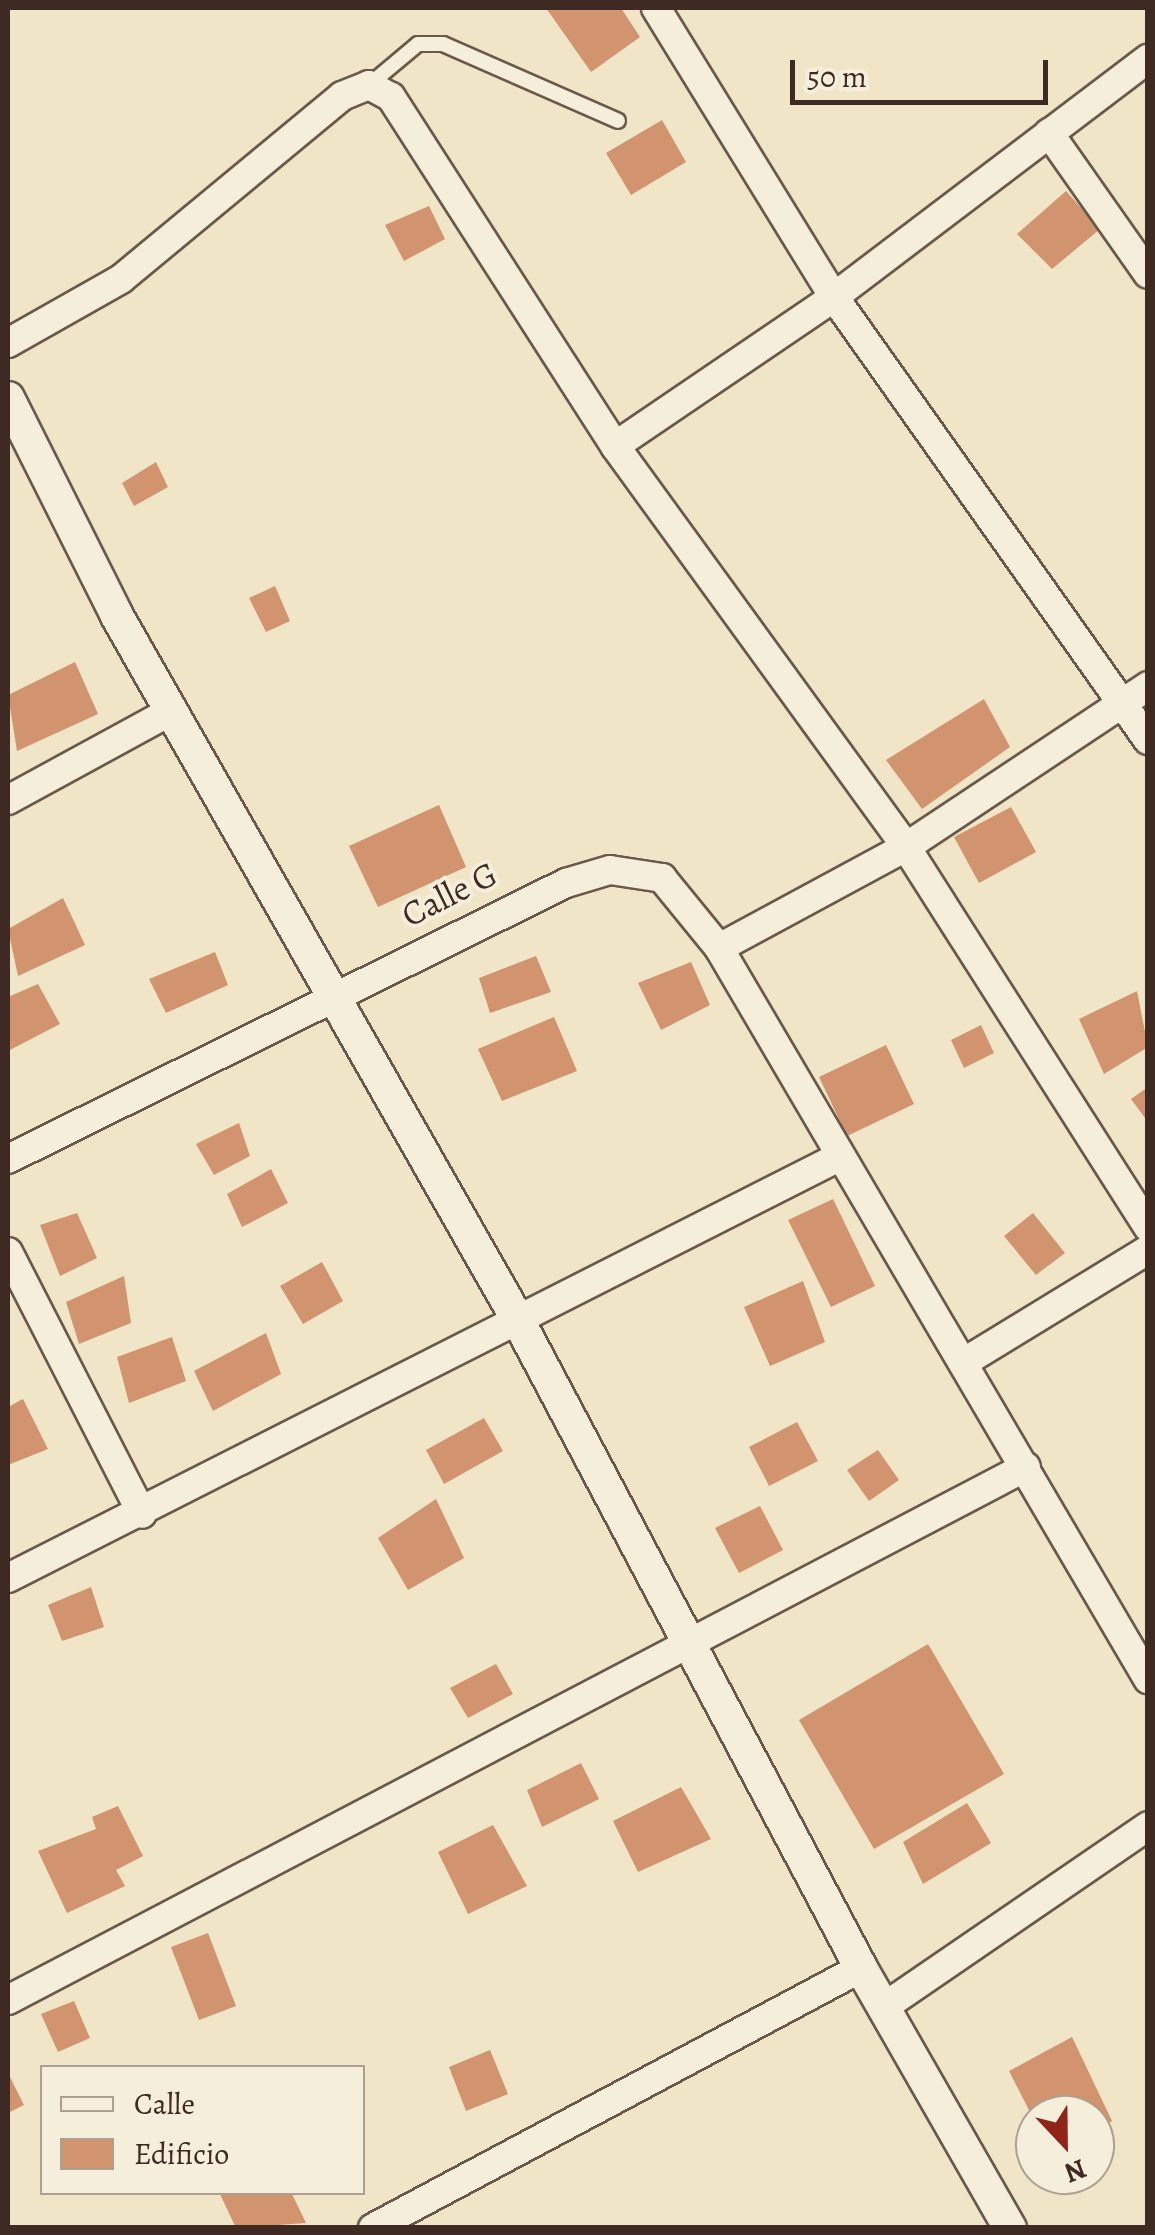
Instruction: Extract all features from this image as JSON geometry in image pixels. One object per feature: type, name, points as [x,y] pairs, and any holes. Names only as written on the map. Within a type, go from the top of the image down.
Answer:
[{"type":"street","points":[[656,8],[834,297],[1148,740]]},
{"type":"street","points":[[615,446],[834,297],[1148,59]]},
{"type":"street","points":[[8,342],[121,279],[342,96],[369,85],[409,119],[615,446],[906,847],[1148,1227]]},
{"type":"street","points":[[1049,133],[1148,274]]},
{"type":"street","points":[[8,398],[171,710],[519,1322],[694,1642],[861,1968],[1010,2228]]},
{"type":"street","points":[[719,948],[906,847],[1148,686]]},
{"type":"street","points":[[8,800],[171,710]]},
{"type":"street","name":"Calle G","points":[[8,1159],[336,995],[506,904],[610,870],[672,885],[719,948],[839,1157],[966,1361],[1148,1680]]},
{"type":"street","points":[[8,1578],[142,1514],[839,1157]]},
{"type":"street","points":[[966,1361],[1148,1250]]},
{"type":"street","points":[[8,1252],[142,1514]]},
{"type":"street","points":[[8,2000],[1026,1467]]},
{"type":"street","points":[[884,2007],[1148,1826]]},
{"type":"street","points":[[373,2228],[861,1968]]},
{"type":"lane","points":[[369,85],[418,44],[442,44],[618,121]]},
{"type":"building","points":[[546,8],[621,8],[640,37],[591,72]]},
{"type":"building","points":[[662,120],[686,162],[631,195],[606,153]]},
{"type":"building","points":[[1066,191],[1100,229],[1052,269],[1017,234]]},
{"type":"building","points":[[429,206],[445,239],[404,261],[385,225]]},
{"type":"building","points":[[156,462],[168,487],[134,506],[122,483]]},
{"type":"building","points":[[275,586],[290,621],[266,632],[249,598]]},
{"type":"building","points":[[75,662],[98,714],[17,751],[8,695]]},
{"type":"building","points":[[984,699],[1010,747],[922,809],[886,760]]},
{"type":"building","points":[[439,805],[466,867],[378,907],[349,846]]},
{"type":"building","points":[[1011,807],[1036,852],[979,883],[954,837]]},
{"type":"building","points":[[63,898],[85,945],[18,976],[8,929]]},
{"type":"building","points":[[215,952],[228,985],[166,1013],[149,979]]},
{"type":"building","points":[[536,956],[551,992],[490,1013],[479,978]]},
{"type":"building","points":[[691,962],[710,1005],[661,1030],[638,983]]},
{"type":"building","points":[[38,984],[60,1024],[8,1051],[8,997]]},
{"type":"building","points":[[1137,991],[1148,1047],[1104,1074],[1079,1019]]},
{"type":"building","points":[[554,1017],[577,1071],[502,1101],[478,1049]]},
{"type":"building","points":[[981,1025],[994,1053],[964,1068],[951,1040]]},
{"type":"building","points":[[886,1045],[914,1104],[847,1136],[819,1077]]},
{"type":"building","points":[[1148,1087],[1148,1122],[1131,1099]]},
{"type":"building","points":[[239,1123],[250,1156],[214,1175],[196,1144]]},
{"type":"building","points":[[271,1169],[288,1203],[242,1227],[227,1194]]},
{"type":"building","points":[[833,1199],[875,1286],[831,1307],[788,1220]]},
{"type":"building","points":[[77,1213],[97,1258],[60,1276],[40,1225]]},
{"type":"building","points":[[1033,1213],[1065,1253],[1036,1275],[1004,1236]]},
{"type":"building","points":[[322,1262],[343,1301],[303,1324],[280,1286]]},
{"type":"building","points":[[124,1276],[131,1323],[79,1344],[66,1302]]},
{"type":"building","points":[[803,1281],[825,1342],[770,1366],[744,1307]]},
{"type":"building","points":[[266,1333],[281,1374],[213,1411],[194,1371]]},
{"type":"building","points":[[172,1337],[186,1381],[129,1403],[117,1357]]},
{"type":"building","points":[[23,1399],[48,1449],[8,1465],[8,1407]]},
{"type":"building","points":[[484,1418],[503,1451],[444,1484],[426,1450]]},
{"type":"building","points":[[797,1422],[818,1461],[769,1486],[749,1447]]},
{"type":"building","points":[[878,1450],[899,1480],[869,1501],[847,1470]]},
{"type":"building","points":[[436,1499],[464,1558],[408,1590],[378,1538]]},
{"type":"building","points":[[760,1506],[783,1550],[739,1573],[715,1528]]},
{"type":"building","points":[[91,1587],[104,1627],[62,1641],[48,1605]]},
{"type":"building","points":[[928,1644],[1004,1774],[874,1849],[799,1720]]},
{"type":"building","points":[[496,1664],[513,1694],[468,1718],[450,1688]]},
{"type":"building","points":[[581,1763],[599,1799],[542,1827],[527,1790]]},
{"type":"building","points":[[681,1787],[711,1839],[638,1872],[613,1821]]},
{"type":"building","points":[[967,1803],[991,1843],[923,1884],[903,1842]]},
{"type":"building","points":[[118,1806],[143,1856],[116,1870],[125,1886],[67,1913],[38,1851],[96,1829],[92,1817]]},
{"type":"building","points":[[493,1825],[527,1886],[468,1914],[438,1852]]},
{"type":"building","points":[[208,1933],[236,2006],[199,2020],[171,1947]]},
{"type":"building","points":[[74,2001],[90,2038],[58,2052],[41,2014]]},
{"type":"building","points":[[1072,2037],[1100,2095],[1021,2095],[1009,2071]]},
{"type":"building","points":[[490,2050],[508,2094],[466,2111],[449,2067]]},
{"type":"building","points":[[8,2073],[24,2105],[8,2113]]},
{"type":"building","points":[[220,2195],[292,2195],[306,2223],[236,2228]]}]
